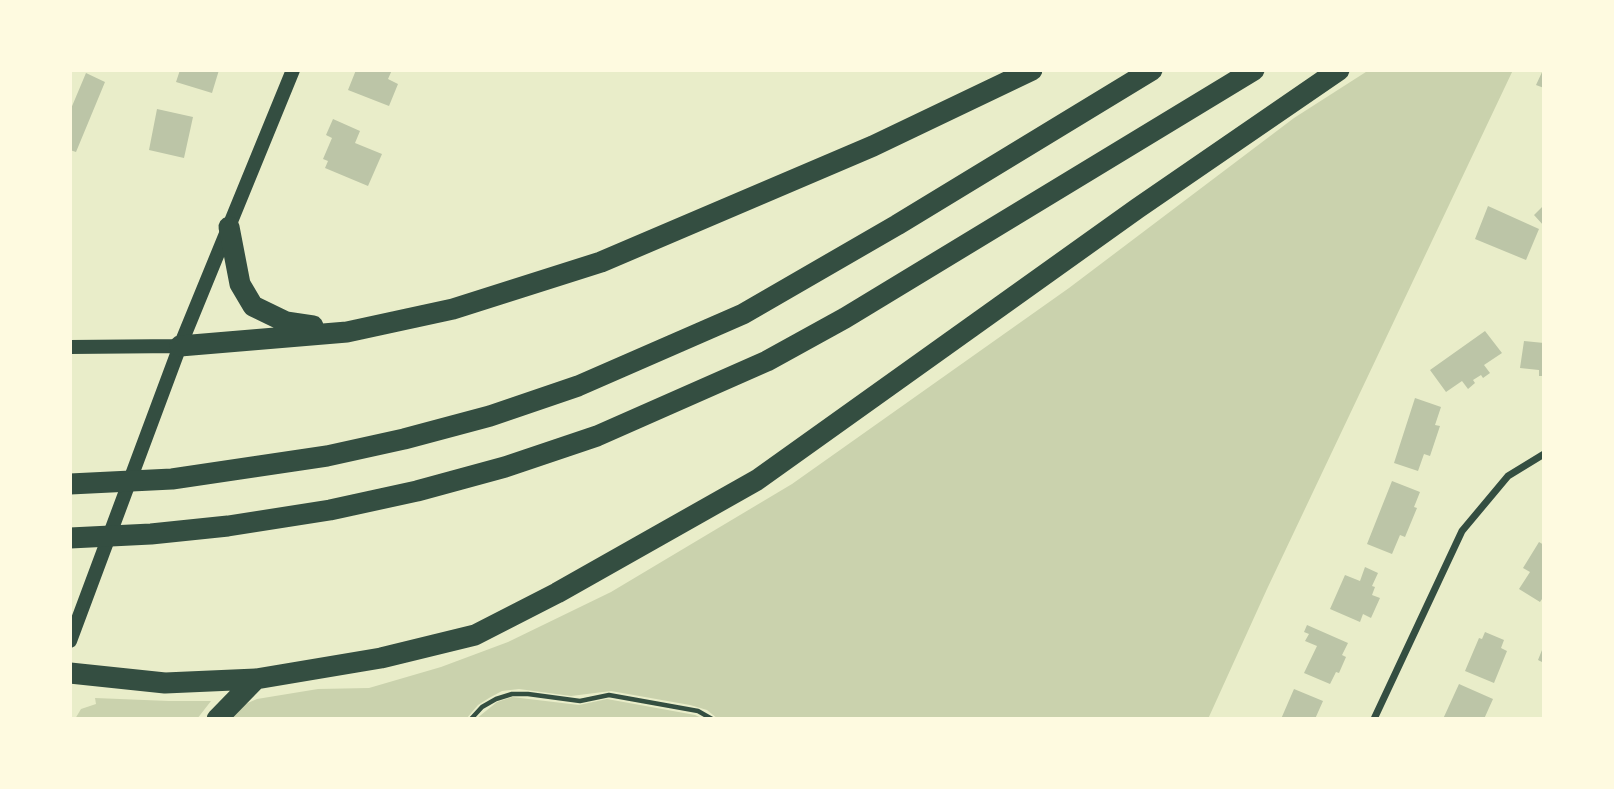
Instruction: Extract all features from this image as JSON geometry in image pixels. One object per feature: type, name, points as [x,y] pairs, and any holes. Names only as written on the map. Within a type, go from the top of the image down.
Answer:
[{"type":"highway","points":[[180,346],[346,332],[453,310],[601,262],[873,146],[1032,70]]},
{"type":"highway","points":[[70,485],[172,479],[251,469],[340,453],[490,416],[578,386],[658,353],[743,313],[818,272],[1152,70]]},
{"type":"highway","points":[[70,538],[151,534],[228,526],[330,510],[493,470],[597,436],[766,361],[845,318],[1254,70]]},
{"type":"highway","points":[[70,673],[165,683],[256,679],[381,658],[475,635],[557,593],[757,480],[1138,208],[1339,70]]},
{"type":"highway","points":[[229,227],[240,284],[253,306],[286,322],[346,332]]},
{"type":"highway","points":[[217,719],[256,679]]},
{"type":"main road","points":[[70,642],[180,346],[293,70]]},
{"type":"main road","points":[[70,347],[180,346]]},
{"type":"street","points":[[1374,719],[1462,531],[1508,476],[1544,454]]},
{"type":"path","points":[[471,719],[482,707],[496,699],[520,694],[580,701],[609,695],[698,711],[712,719]]},
{"type":"green space","points":[[1369,70],[1513,70],[1208,719],[718,719],[707,710],[690,705],[611,691],[571,696],[519,689],[502,691],[489,698],[478,705],[466,719],[226,719],[236,708],[257,699],[318,689],[369,688],[441,667],[508,642],[611,592],[792,484],[1069,288],[1294,118]]},
{"type":"green space","points":[[512,697],[579,705],[607,699],[695,715],[704,719],[476,719],[497,702]]},
{"type":"green space","points":[[95,698],[211,701],[197,719],[75,719],[81,709],[96,704]]},
{"type":"building","points":[[180,70],[219,70],[212,93],[176,82]]},
{"type":"building","points":[[356,70],[392,70],[388,79],[398,84],[389,106],[348,90]]},
{"type":"building","points":[[1544,70],[1544,88],[1536,85]]},
{"type":"building","points":[[86,73],[105,82],[76,152],[70,150],[70,111]]},
{"type":"building","points":[[157,109],[193,117],[184,158],[149,150]]},
{"type":"building","points":[[333,119],[360,131],[355,143],[382,154],[368,186],[325,168],[328,161],[323,159],[332,138],[326,135]]},
{"type":"building","points":[[1544,205],[1544,226],[1534,215]]},
{"type":"building","points":[[1488,206],[1539,229],[1526,260],[1475,239]]},
{"type":"building","points":[[1485,331],[1502,353],[1484,365],[1490,373],[1473,380],[1475,383],[1468,389],[1462,381],[1446,392],[1430,370]]},
{"type":"building","points":[[1524,341],[1544,343],[1544,376],[1539,376],[1539,370],[1520,368]]},
{"type":"building","points":[[1415,398],[1441,407],[1435,425],[1440,426],[1430,456],[1424,454],[1418,471],[1394,463]]},
{"type":"building","points":[[1392,481],[1420,492],[1414,507],[1417,508],[1405,537],[1400,535],[1392,554],[1367,544]]},
{"type":"building","points":[[1539,542],[1544,545],[1544,596],[1540,602],[1519,589],[1530,572],[1523,568]]},
{"type":"building","points":[[1365,567],[1378,573],[1372,586],[1375,587],[1372,595],[1380,598],[1371,618],[1363,614],[1360,622],[1330,609],[1345,575],[1360,581]]},
{"type":"building","points":[[1307,625],[1348,643],[1342,655],[1346,657],[1339,673],[1336,672],[1330,684],[1304,673],[1317,646],[1305,641],[1309,634],[1304,632]]},
{"type":"building","points":[[1485,632],[1504,640],[1501,648],[1507,651],[1494,683],[1465,671],[1479,638],[1482,639]]},
{"type":"building","points":[[1544,645],[1544,663],[1538,660]]},
{"type":"building","points":[[1459,684],[1493,699],[1484,719],[1443,719]]},
{"type":"building","points":[[1294,689],[1323,701],[1315,719],[1281,719]]}]
